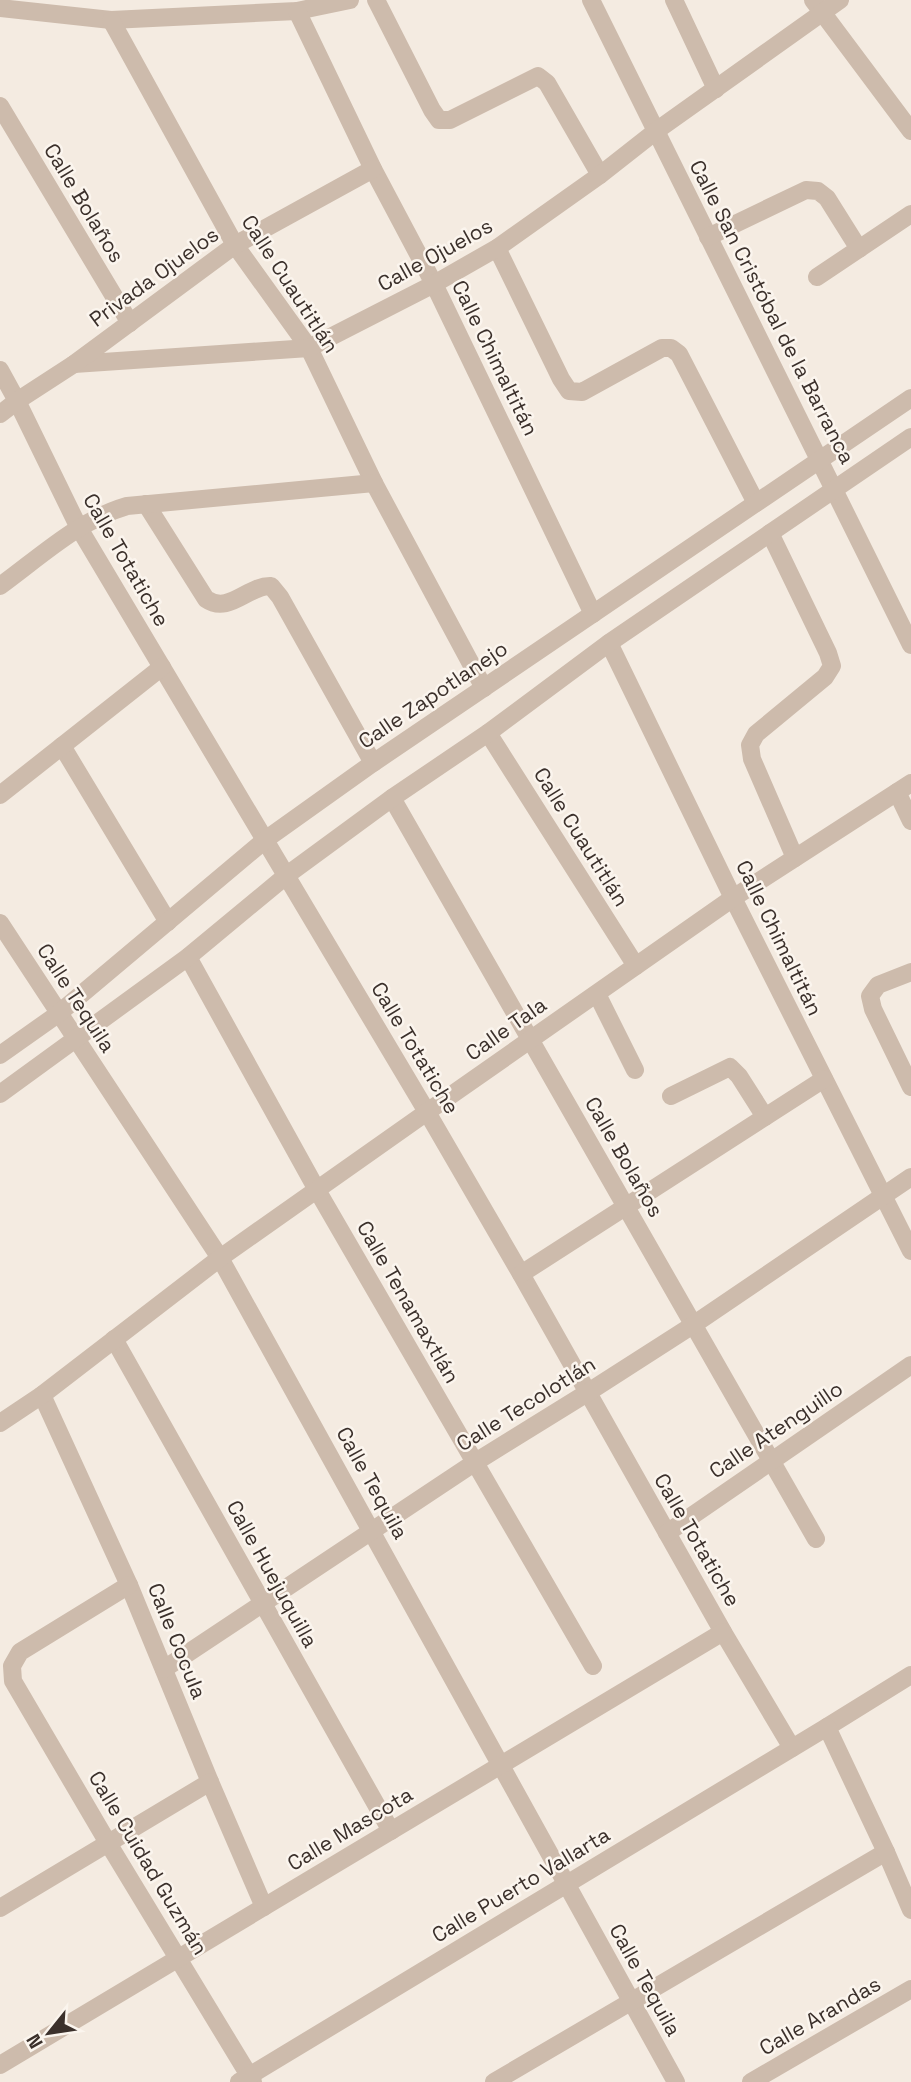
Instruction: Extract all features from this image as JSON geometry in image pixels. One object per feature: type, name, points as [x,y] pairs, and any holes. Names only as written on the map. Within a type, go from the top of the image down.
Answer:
[{"type":"street","points":[[0,8],[111,20],[297,11],[350,0]]},
{"type":"street","points":[[376,0],[439,120],[450,120],[538,76],[547,83],[600,174]]},
{"type":"street","name":"Calle San Cristóbal de la Barranca","points":[[591,0],[911,645]]},
{"type":"street","points":[[674,0],[716,89]]},
{"type":"street","name":"Calle Ojuelos","points":[[0,414],[74,364],[309,348],[497,248],[716,89],[818,6],[840,0]]},
{"type":"street","points":[[818,6],[911,131]]},
{"type":"street","name":"Calle Chimaltitán","points":[[297,11],[593,614]]},
{"type":"street","name":"Calle Cuautitlán","points":[[111,20],[235,245],[309,348],[374,483],[484,688]]},
{"type":"street","name":"Calle Bolaños","points":[[0,106],[130,323]]},
{"type":"street","name":"Privada Ojuelos","points":[[74,364],[235,245],[373,169]]},
{"type":"street","points":[[708,237],[806,190],[818,191],[827,198],[859,249]]},
{"type":"street","points":[[817,277],[911,214]]},
{"type":"street","points":[[497,248],[569,391],[582,392],[662,348],[671,348],[679,354],[755,503]]},
{"type":"street","name":"Calle Totatiche","points":[[0,370],[79,528],[427,1112],[723,1632],[792,1748]]},
{"type":"street","name":"Calle Zapotlanejo","points":[[0,1055],[58,1014],[265,840],[373,763],[911,398]]},
{"type":"street","points":[[0,1094],[188,957],[287,875],[392,798],[488,733],[609,643],[911,438]]},
{"type":"street","points":[[0,586],[79,528],[111,511],[127,506],[374,483]]},
{"type":"street","points":[[146,504],[206,599],[214,605],[225,604],[261,585],[271,586],[280,597],[373,763]]},
{"type":"street","points":[[770,533],[832,666],[825,677],[755,734],[750,745],[752,759],[795,858]]},
{"type":"street","name":"Calle Chimaltitán","points":[[609,643],[733,898],[911,1251]]},
{"type":"street","points":[[0,795],[162,667]]},
{"type":"street","name":"Calle Cuautitlán","points":[[488,733],[636,966]]},
{"type":"street","points":[[62,746],[168,922]]},
{"type":"street","points":[[904,788],[911,821]]},
{"type":"street","name":"Calle Tala","points":[[0,1423],[42,1395],[220,1258],[427,1112],[733,898],[904,788]]},
{"type":"street","name":"Calle Bolaños","points":[[392,798],[816,1539]]},
{"type":"street","name":"Calle Tequila","points":[[0,923],[220,1258],[676,2082]]},
{"type":"street","name":"Calle Tenamaxtlán","points":[[188,957],[317,1190],[593,1666]]},
{"type":"street","points":[[911,972],[878,985],[870,996],[873,1009],[911,1087]]},
{"type":"street","points":[[597,993],[635,1070]]},
{"type":"street","points":[[671,1096],[719,1070],[730,1067],[739,1076],[765,1117]]},
{"type":"street","points":[[521,1273],[824,1079]]},
{"type":"street","name":"Calle Tecolotlán","points":[[164,1669],[474,1462],[694,1325],[911,1177]]},
{"type":"street","name":"Calle Huejuquilla","points":[[114,1339],[391,1831]]},
{"type":"street","name":"Calle Atenguillo","points":[[667,1533],[911,1365]]},
{"type":"street","name":"Calle Cocula","points":[[42,1395],[130,1585],[264,1907]]},
{"type":"street","name":"Calle Cuidad Guzmán","points":[[130,1585],[20,1652],[12,1666],[13,1681],[178,1958],[247,2080]]},
{"type":"street","name":"Calle Mascota","points":[[0,2065],[723,1632]]},
{"type":"street","name":"Calle Puerto Vallarta","points":[[247,2080],[911,1675]]},
{"type":"street","points":[[827,1727],[911,1910]]},
{"type":"street","points":[[0,1908],[210,1782]]},
{"type":"street","points":[[494,2082],[886,1852]]},
{"type":"street","name":"Calle Arandas","points":[[751,2082],[911,1989]]}]
